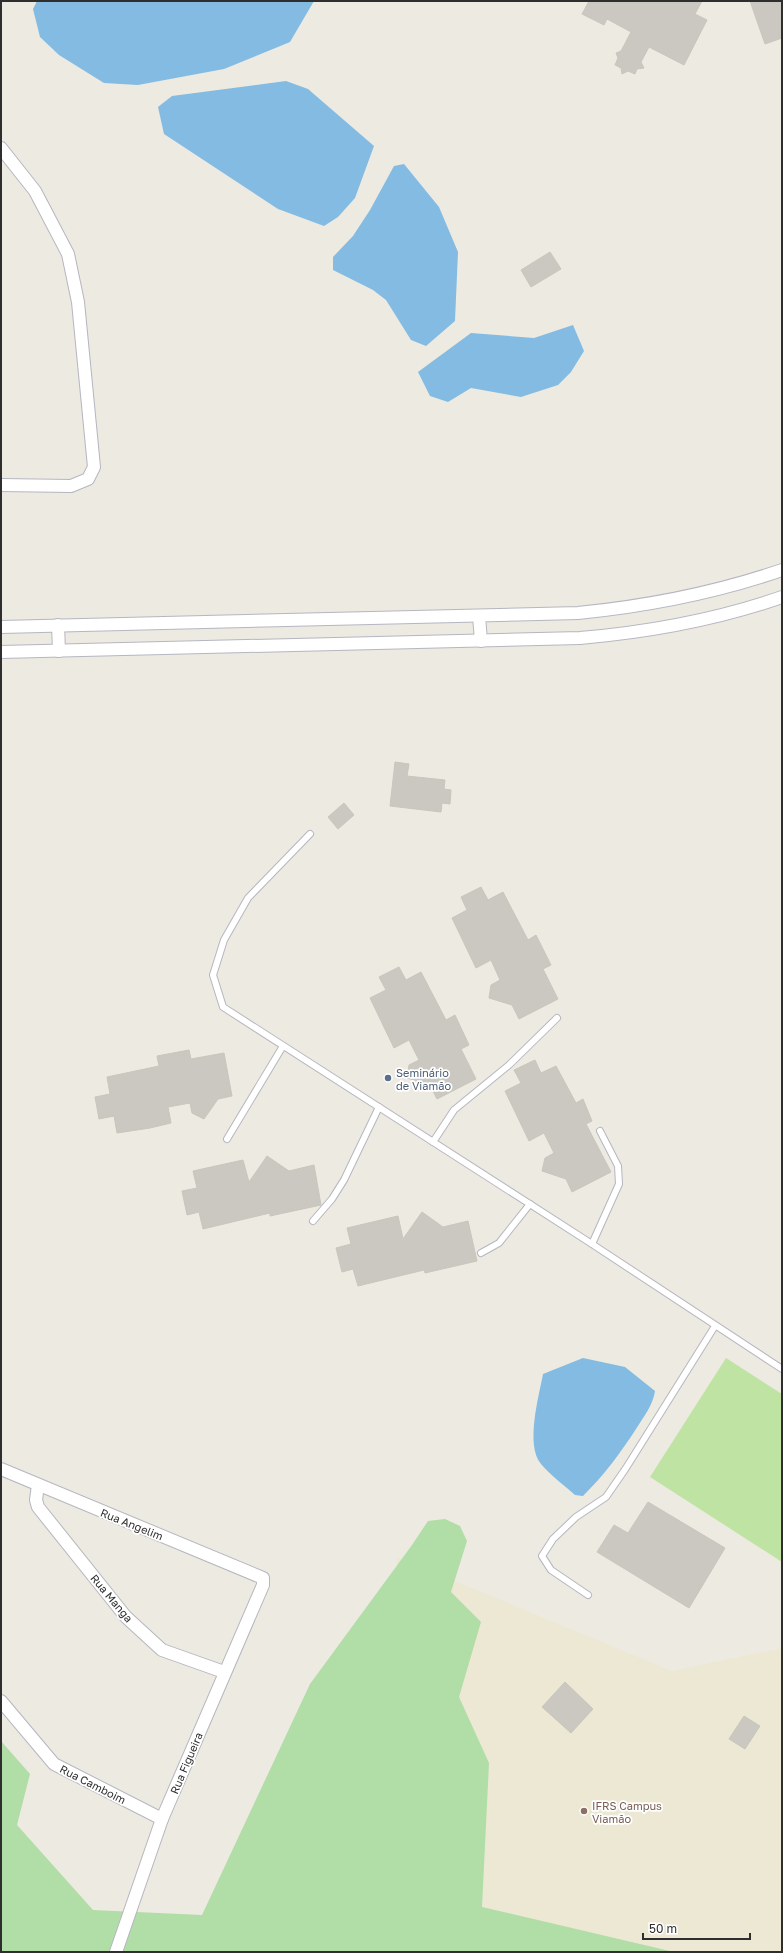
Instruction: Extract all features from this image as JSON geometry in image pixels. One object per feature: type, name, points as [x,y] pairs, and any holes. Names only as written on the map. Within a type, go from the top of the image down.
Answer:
[{"type":"street","points":[[1,148],[35,191],[68,254],[78,302],[94,466],[88,479],[71,486],[1,485]]},
{"type":"street","points":[[1,627],[578,613],[659,603],[731,586],[782,570]]},
{"type":"street","points":[[1,652],[580,638],[622,634],[705,619],[782,597]]},
{"type":"street","points":[[479,616],[481,641]]},
{"type":"street","points":[[58,625],[59,651]]},
{"type":"street","name":"Rua Angelim","points":[[1,1469],[263,1578]]},
{"type":"street","name":"Rua Manga","points":[[38,1485],[36,1500],[38,1507],[126,1616],[162,1650],[224,1672]]},
{"type":"street","name":"Rua Figueira","points":[[116,1952],[162,1819],[224,1672],[263,1585],[263,1578]]},
{"type":"street","name":"Rua Camboim","points":[[1,1702],[54,1764],[162,1819]]},
{"type":"lane","points":[[310,834],[248,898],[224,940],[213,975],[223,1007],[592,1244],[782,1369]]},
{"type":"lane","points":[[433,1142],[454,1110],[498,1076],[557,1018]]},
{"type":"lane","points":[[227,1139],[283,1046]]},
{"type":"lane","points":[[313,1221],[332,1199],[344,1180],[379,1107]]},
{"type":"lane","points":[[592,1244],[619,1184],[618,1166],[600,1131]]},
{"type":"lane","points":[[481,1253],[499,1243],[530,1204]]},
{"type":"lane","points":[[588,1595],[551,1570],[542,1556],[553,1539],[576,1517],[606,1497],[716,1326]]},
{"type":"shaded area","name":"IFRS Campus Viamão","points":[[397,1557],[672,1671],[782,1648],[782,1952],[379,1952]]},
{"type":"green space","points":[[726,1358],[782,1394],[782,1562],[650,1477]]},
{"type":"green space","points":[[445,1519],[460,1526],[467,1541],[451,1592],[481,1622],[459,1697],[489,1763],[482,1907],[674,1952],[1,1952],[1,1741],[30,1774],[17,1825],[93,1910],[202,1915],[310,1684],[428,1521]]},
{"type":"water","points":[[37,1],[314,1],[290,42],[224,69],[138,85],[104,83],[59,55],[40,37],[33,9]]},
{"type":"water","points":[[286,81],[308,89],[374,146],[355,198],[338,217],[324,226],[278,209],[164,134],[158,107],[172,96]]},
{"type":"water","points":[[404,164],[439,207],[458,252],[455,321],[426,346],[411,340],[386,300],[373,290],[333,270],[333,257],[353,236],[370,210],[394,166]]},
{"type":"water","points":[[573,325],[584,351],[571,372],[558,385],[521,397],[471,388],[448,402],[430,396],[418,372],[471,333],[534,338]]},
{"type":"water","points":[[583,1358],[625,1367],[655,1391],[648,1410],[624,1447],[605,1472],[583,1496],[575,1495],[541,1464],[536,1456],[534,1445],[534,1420],[543,1374]]},
{"type":"building","points":[[589,1],[702,1],[695,14],[707,20],[684,65],[649,47],[641,62],[644,68],[637,69],[635,74],[628,71],[622,74],[621,68],[615,65],[618,58],[616,53],[621,51],[631,32],[607,19],[604,25],[582,14]]},
{"type":"building","points":[[750,1],[782,1],[782,38],[765,44]]},
{"type":"building","points":[[550,252],[561,269],[531,287],[521,270]]},
{"type":"building","points":[[395,762],[409,764],[407,776],[445,780],[444,789],[451,790],[450,804],[442,803],[441,812],[390,806]]},
{"type":"building","points":[[344,803],[354,815],[338,829],[328,817]]},
{"type":"building","points":[[481,887],[488,900],[503,892],[528,940],[536,935],[551,965],[543,969],[558,999],[519,1019],[512,1005],[489,998],[491,985],[500,980],[491,960],[476,968],[452,918],[467,910],[461,897]]},
{"type":"building","points":[[399,967],[406,980],[421,972],[446,1020],[455,1015],[469,1045],[461,1049],[476,1079],[437,1099],[430,1085],[407,1078],[409,1065],[419,1060],[409,1040],[394,1048],[370,998],[386,990],[379,977]]},
{"type":"building","points":[[189,1050],[191,1059],[224,1053],[232,1096],[218,1099],[204,1119],[192,1113],[190,1103],[168,1107],[171,1123],[150,1128],[117,1133],[114,1116],[99,1119],[95,1097],[110,1094],[107,1077],[159,1066],[157,1056]]},
{"type":"building","points":[[535,1060],[541,1073],[556,1066],[576,1103],[583,1099],[592,1121],[586,1124],[611,1172],[572,1192],[566,1179],[542,1171],[545,1158],[554,1153],[544,1133],[529,1141],[505,1091],[521,1083],[514,1070]]},
{"type":"building","points":[[267,1156],[289,1171],[314,1165],[321,1205],[270,1216],[270,1213],[203,1229],[199,1212],[187,1215],[182,1191],[197,1188],[193,1171],[243,1160],[249,1182]]},
{"type":"building","points":[[422,1212],[443,1227],[468,1221],[477,1261],[425,1273],[424,1270],[358,1286],[353,1269],[342,1272],[336,1248],[351,1244],[347,1228],[398,1216],[403,1239]]},
{"type":"building","points":[[648,1502],[725,1548],[689,1608],[597,1552],[614,1525],[628,1533]]},
{"type":"building","points":[[565,1682],[593,1709],[571,1733],[542,1707]]},
{"type":"building","points":[[744,1716],[760,1726],[745,1749],[729,1739]]},
{"type":"place","name":"Seminário de Viamão","points":[[388,1078]]},
{"type":"place","name":"IFRS Campus Viamão","points":[[584,1811]]}]
